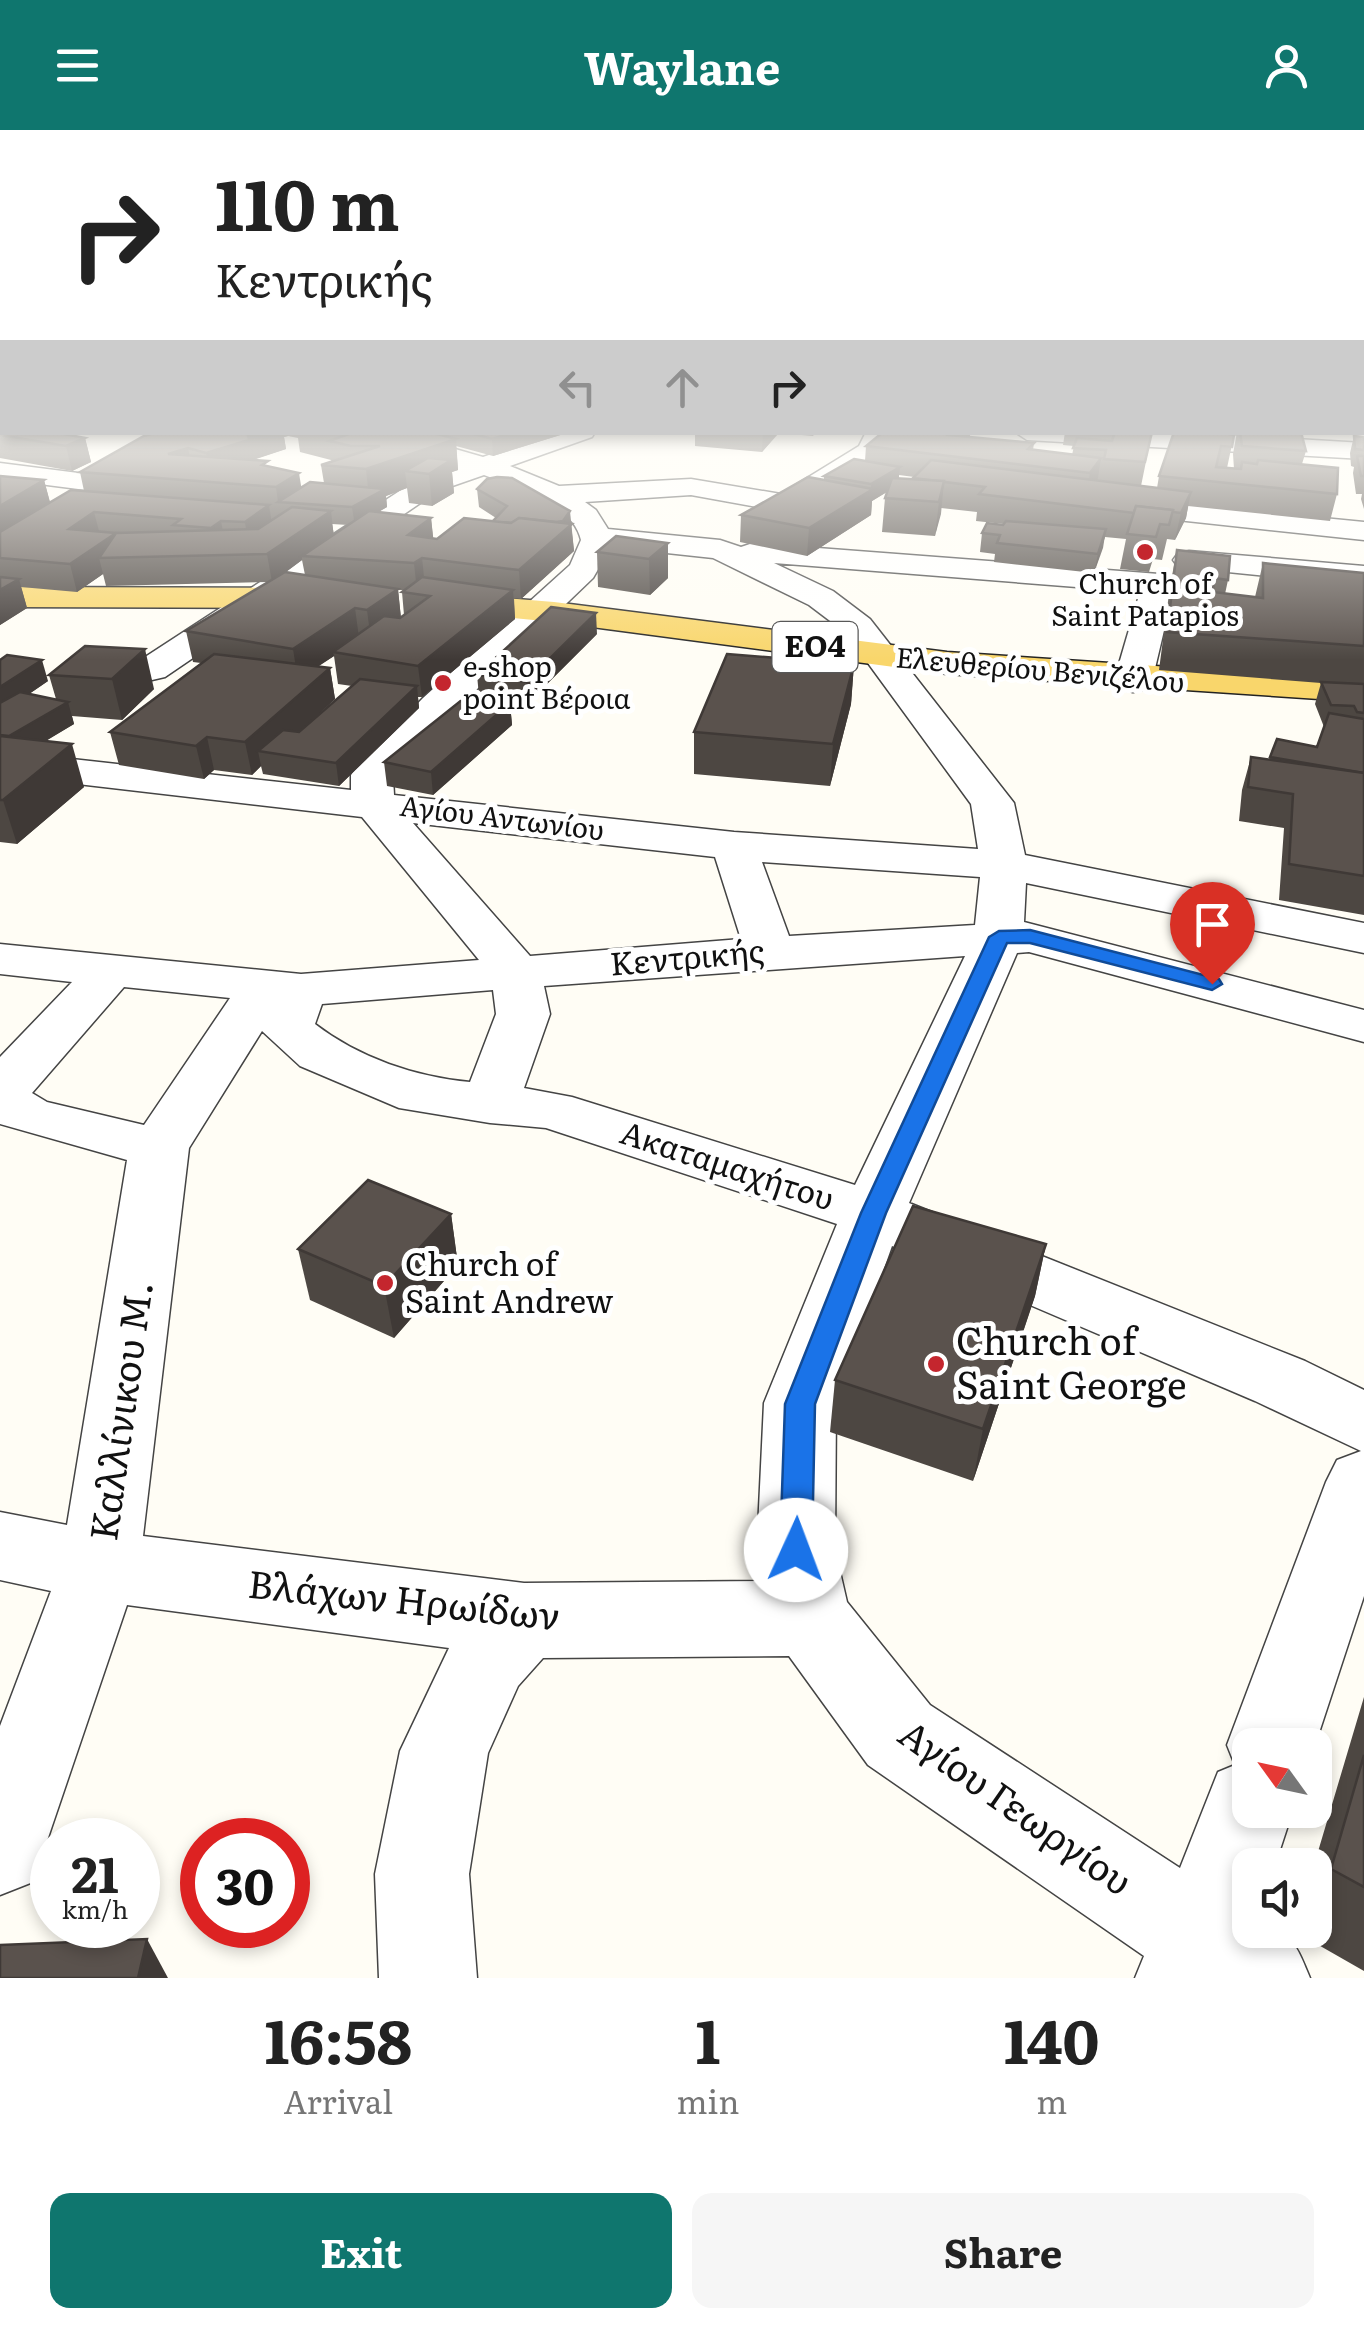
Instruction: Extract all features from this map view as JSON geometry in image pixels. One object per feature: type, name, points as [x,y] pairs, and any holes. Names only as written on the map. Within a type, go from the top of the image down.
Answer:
[{"type":"main road","points":[[0,597],[267,596],[356,600]]},
{"type":"main road","name":"Ελευθερίου Βενιζέλου","points":[[412,602],[543,608],[884,657],[1133,680],[1364,691]]},
{"type":"street","points":[[62,510],[93,488]]},
{"type":"street","points":[[209,676],[152,669],[267,596],[423,488]]},
{"type":"street","points":[[490,1105],[524,1014],[516,972],[373,803],[372,775],[418,703],[543,608],[582,571],[596,543],[591,522],[558,494],[543,488]]},
{"type":"street","points":[[558,494],[667,488]]},
{"type":"street","points":[[698,488],[784,503]]},
{"type":"street","points":[[720,549],[811,488]]},
{"type":"street","points":[[1136,508],[1143,488]]},
{"type":"street","points":[[1193,539],[1361,539],[1340,488]]},
{"type":"street","points":[[1076,501],[1136,508],[1193,539],[1364,576]]},
{"type":"street","points":[[316,529],[410,536]]},
{"type":"street","points":[[1133,680],[1159,584],[1193,539]]},
{"type":"street","points":[[558,546],[596,543],[720,549],[1159,584]]},
{"type":"street","points":[[720,549],[821,598],[858,626],[992,802],[1004,866],[999,937]]},
{"type":"street","name":"Αγίου Αντωνίου","points":[[6,770],[373,803],[734,846],[1004,866],[1364,938]]},
{"type":"street","points":[[734,846],[770,952]]},
{"type":"street","name":"Κεντρικής","points":[[0,959],[282,989],[999,937],[1050,941],[1364,1026]]},
{"type":"street","name":"Αγίου Γεωργίου","points":[[999,937],[874,1213],[800,1404],[796,1550],[810,1618],[899,1736],[1216,1964]]},
{"type":"street","points":[[110,972],[22,1066],[0,1098],[29,1116],[158,1148]]},
{"type":"street","name":"Ακαταμαχήτου","points":[[282,989],[287,1028],[320,1054],[420,1095],[552,1110],[874,1213],[1280,1381],[1364,1423]]},
{"type":"street","name":"Καλλίνικου Μ.","points":[[0,1850],[100,1566],[158,1148],[282,989]]},
{"type":"street","points":[[1277,1728],[1364,1482]]},
{"type":"street","name":"Βλάχων Ηρωίδων","points":[[0,1546],[100,1566],[524,1620],[810,1618]]},
{"type":"street","points":[[428,1978],[422,1874],[444,1752],[488,1658],[524,1620]]},
{"type":"street","points":[[1216,1964],[1245,1828]]},
{"type":"building","points":[[0,488],[30,488],[0,506]]},
{"type":"building","points":[[300,488],[385,489],[352,507],[278,502]]},
{"type":"building","points":[[530,488],[570,511],[563,521],[556,522],[519,518],[512,523],[493,521],[507,506],[477,489]]},
{"type":"building","points":[[788,488],[873,489],[809,528],[741,515]]},
{"type":"building","points":[[888,488],[942,488],[939,502],[885,498]]},
{"type":"building","points":[[984,488],[1160,488],[1191,492],[1181,513],[1136,506],[1134,513],[979,494]]},
{"type":"building","points":[[1280,488],[1337,488],[1337,494]]},
{"type":"building","points":[[71,490],[269,505],[245,522],[221,521],[211,528],[173,525],[181,519],[94,512],[69,529],[116,533],[70,564],[0,558],[0,532]]},
{"type":"building","points":[[1136,506],[1173,510],[1169,525],[1160,524],[1156,537],[1127,534]]},
{"type":"building","points":[[292,507],[331,511],[267,554],[99,558],[116,533],[258,529]]},
{"type":"building","points":[[369,511],[431,518],[408,535],[437,539],[464,518],[511,523],[519,518],[572,524],[519,570],[422,558],[414,563],[302,556]]},
{"type":"building","points":[[1006,521],[1106,529],[1098,554],[997,543],[1000,535],[982,533],[987,523],[1003,525]]},
{"type":"building","points":[[616,536],[668,543],[649,559],[597,552]]},
{"type":"building","points":[[1177,550],[1230,556],[1228,580],[1214,578],[1213,592],[1263,598],[1263,563],[1364,573],[1364,646],[1167,632]]},
{"type":"building","points":[[285,572],[398,589],[367,610],[355,608],[293,649],[186,631]]},
{"type":"building","points":[[0,577],[19,579],[0,590]]},
{"type":"building","points":[[422,577],[513,590],[418,666],[333,652],[384,616],[400,618],[430,596],[402,592]]},
{"type":"building","points":[[551,607],[596,613],[526,682],[477,675]]},
{"type":"building","points":[[85,646],[145,649],[112,679],[49,675]]},
{"type":"building","points":[[214,654],[330,668],[245,742],[207,737],[196,746],[110,732]]},
{"type":"building","points":[[727,654],[854,664],[833,744],[694,732]]},
{"type":"building","points":[[7,655],[42,660],[0,687],[0,660]]},
{"type":"building","points":[[360,679],[417,686],[336,763],[258,751],[283,730],[299,732]]},
{"type":"building","points":[[1321,682],[1364,684],[1364,713],[1357,712],[1354,706],[1331,705]]},
{"type":"building","points":[[20,692],[68,702],[9,736],[0,735],[0,703]]},
{"type":"building","points":[[468,695],[510,703],[431,772],[384,762]]},
{"type":"building","points":[[1329,713],[1364,719],[1364,773],[1270,757],[1277,739],[1317,747]]},
{"type":"building","points":[[0,736],[72,744],[0,800]]},
{"type":"building","points":[[1251,757],[1364,773],[1364,876],[1289,864],[1293,794],[1248,787]]},
{"type":"building","points":[[368,1180],[451,1214],[384,1286],[298,1249]]},
{"type":"building","name":"Church of Saint George","points":[[913,1206],[1046,1244],[983,1429],[835,1380]]},
{"type":"building","points":[[1364,1755],[1364,1887],[1332,1870]]},
{"type":"building","points":[[0,1945],[145,1948],[138,1978],[0,1978]]},
{"type":"place","name":"Church of Saint Patapios","points":[[1145,552]]},
{"type":"place","name":"e-shop point Βέροια","points":[[443,683]]},
{"type":"place","name":"Church of Saint Andrew","points":[[385,1283]]},
{"type":"place","name":"Church of Saint George","points":[[936,1364]]},
{"type":"route","points":[[796,1550],[800,1404],[874,1213],[999,937],[1030,936],[1212,984]]}]
